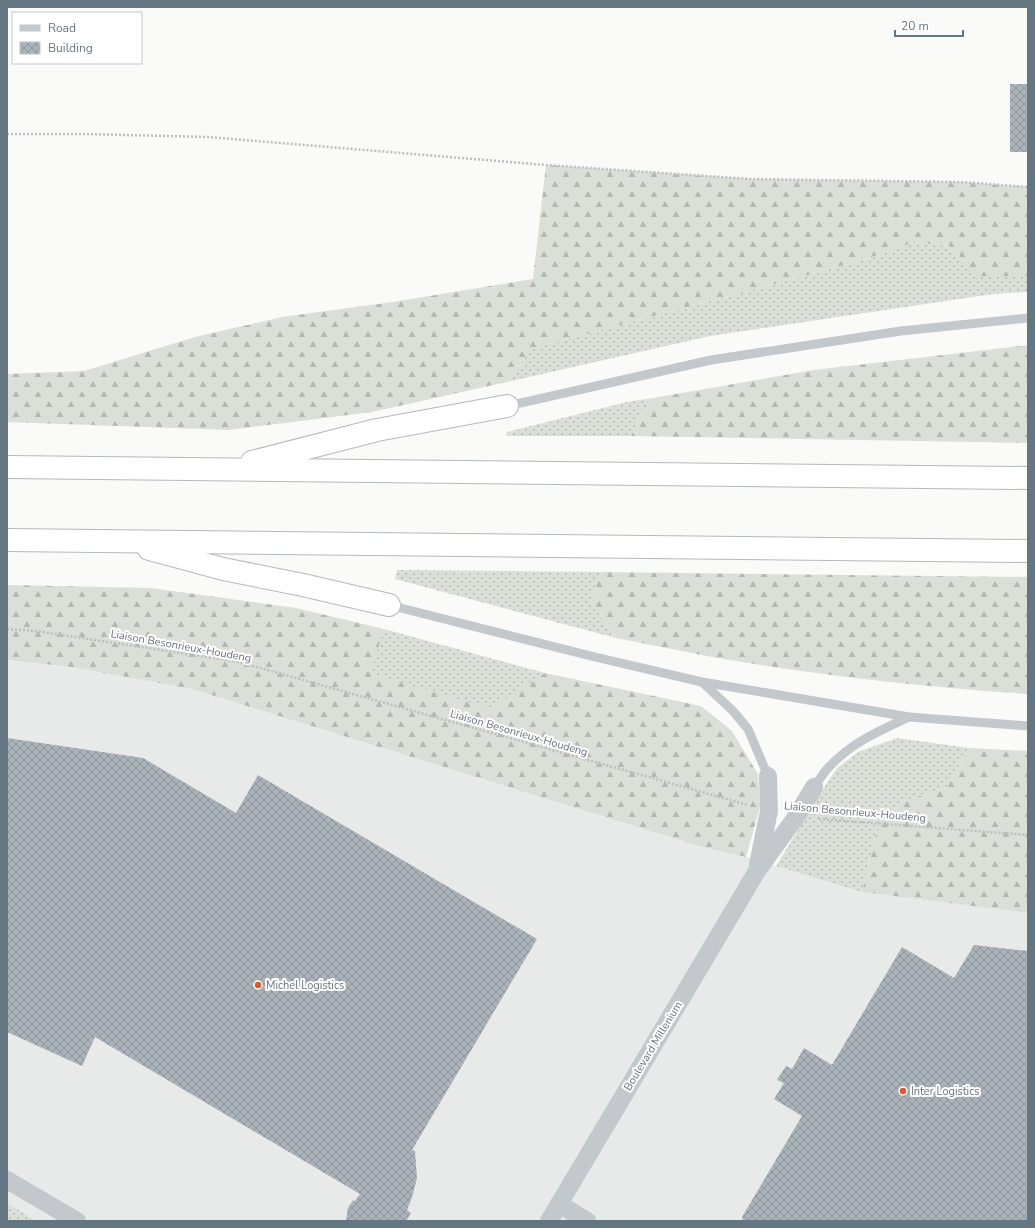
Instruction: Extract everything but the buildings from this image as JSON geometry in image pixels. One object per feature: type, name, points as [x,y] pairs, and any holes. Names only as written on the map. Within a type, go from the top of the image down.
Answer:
[{"type":"highway","points":[[222,470],[377,430],[507,406]]},
{"type":"highway","points":[[7,467],[1028,478]]},
{"type":"highway","points":[[7,540],[1028,551]]},
{"type":"highway","points":[[117,541],[223,569],[390,604]]},
{"type":"street","points":[[757,871],[769,811],[768,776]]},
{"type":"street","points":[[757,871],[796,817],[814,787]]},
{"type":"street","name":"Boulevard Millenium","points":[[549,1221],[757,871]]},
{"type":"street","points":[[7,1180],[77,1221]]},
{"type":"street","points":[[559,1204],[587,1221]]},
{"type":"lane","points":[[507,406],[711,360],[901,331],[1028,318]]},
{"type":"lane","points":[[390,604],[595,657],[702,682],[909,717],[1028,726]]},
{"type":"lane","points":[[702,682],[733,711],[748,729],[768,776]]},
{"type":"lane","points":[[814,787],[828,768],[845,752],[872,733],[909,717]]},
{"type":"path","points":[[7,134],[91,134],[208,137],[546,165],[750,179],[963,182],[1028,187]]},
{"type":"path","name":"Liaison Besonrieux-Houdeng","points":[[7,630],[36,631],[240,662],[769,811]]},
{"type":"path","name":"Liaison Besonrieux-Houdeng","points":[[796,817],[1028,835]]},
{"type":"shaded area","points":[[7,660],[71,667],[192,689],[702,847],[746,857],[862,892],[1028,913],[1028,1221],[7,1221]]},
{"type":"green space","points":[[546,165],[751,179],[963,182],[1028,187],[1028,276],[979,276],[949,246],[914,242],[869,258],[533,348],[507,382],[372,412],[229,430],[7,422],[7,374],[84,371],[195,337],[282,317],[393,302],[533,279]]},
{"type":"green space","points":[[914,242],[949,246],[980,276],[1028,276],[1028,292],[993,294],[710,336],[507,382],[533,348],[869,258]]},
{"type":"green space","points":[[1028,345],[1028,443],[631,436],[647,399],[814,370]]},
{"type":"green space","points":[[647,399],[631,436],[506,436],[507,432],[627,402]]},
{"type":"green space","points":[[397,570],[601,572],[591,602],[616,638],[395,579]]},
{"type":"green space","points":[[601,572],[1028,577],[1028,694],[949,688],[830,675],[712,657],[616,638],[591,602]]},
{"type":"green space","points":[[7,585],[151,588],[296,608],[384,629],[370,674],[490,708],[545,673],[701,706],[732,731],[758,774],[760,807],[746,857],[702,847],[192,689],[71,667],[7,660]]},
{"type":"green space","points":[[384,629],[545,673],[490,709],[369,674]]},
{"type":"green space","points":[[897,738],[969,748],[947,787],[901,802],[876,833],[862,892],[776,866],[837,768],[858,752]]},
{"type":"green space","points":[[969,748],[1028,751],[1028,913],[862,892],[876,833],[901,802],[947,787]]},
{"type":"green space","points":[[7,1203],[36,1221],[7,1221]]},
{"type":"place","name":"Michel Logistics","points":[[258,985]]},
{"type":"place","name":"Inter Logistics","points":[[903,1091]]}]
